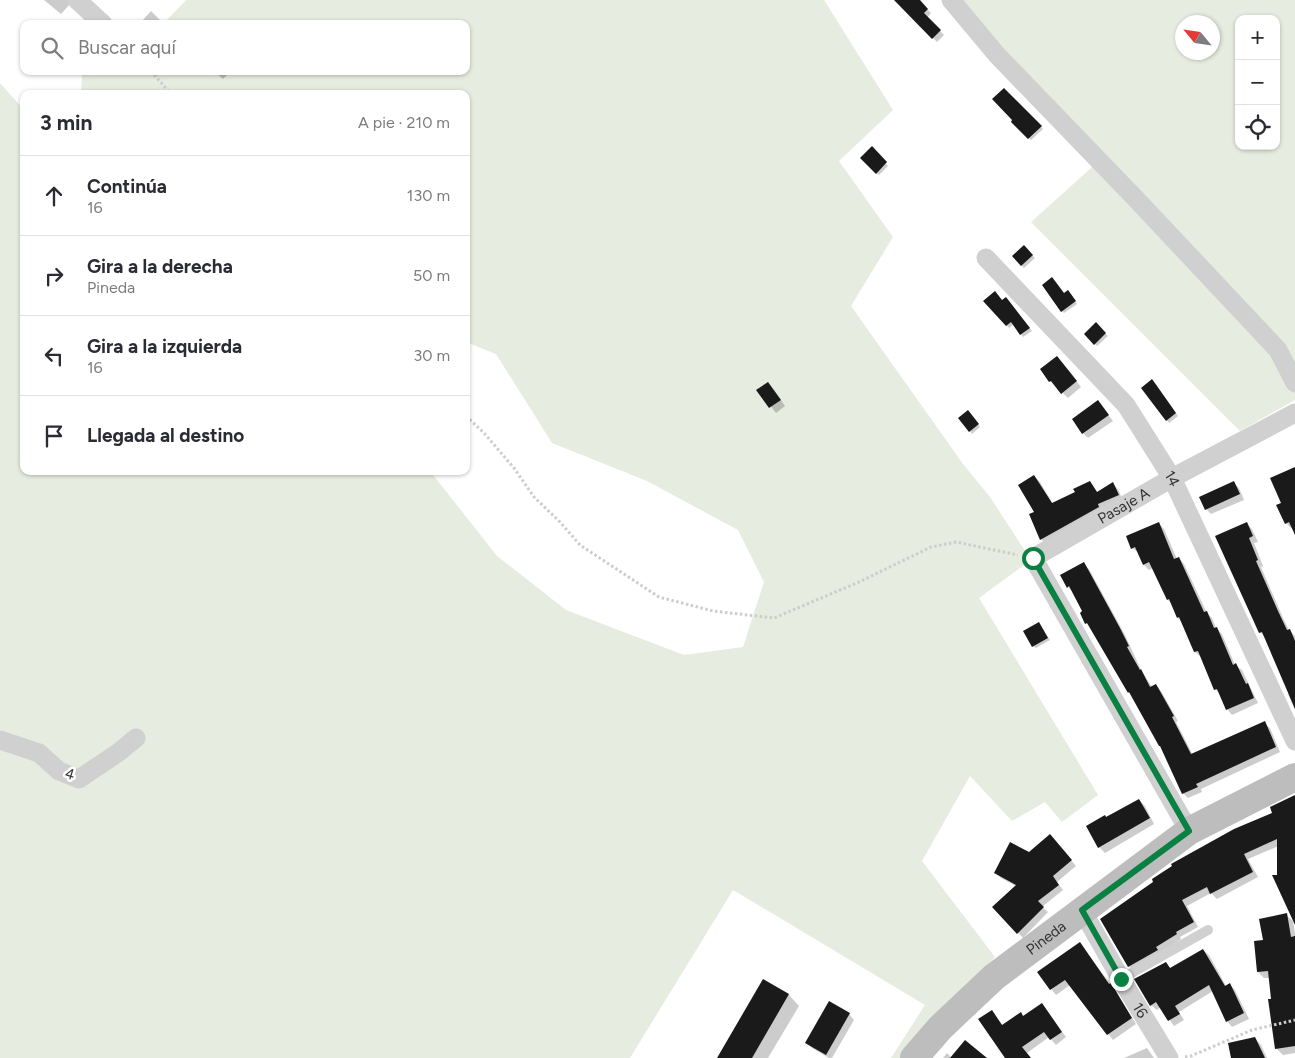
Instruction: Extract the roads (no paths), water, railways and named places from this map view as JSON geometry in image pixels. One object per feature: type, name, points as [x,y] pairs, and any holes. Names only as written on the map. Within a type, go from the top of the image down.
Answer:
[{"type":"street","points":[[77,0],[99,20]]},
{"type":"street","points":[[951,0],[997,55],[1278,350],[1295,383]]},
{"type":"street","name":"14","points":[[986,258],[1126,405],[1172,478],[1295,741]]},
{"type":"street","name":"Pasaje A","points":[[1189,831],[1033,558],[1172,478],[1294,417]]},
{"type":"street","name":"4","points":[[0,740],[39,753],[59,771],[79,779],[136,738]]},
{"type":"street","name":"Pineda","points":[[914,1058],[940,1028],[994,977],[1189,831],[1295,777]]},
{"type":"street","name":"16","points":[[1082,910],[1121,979],[1176,1058]]},
{"type":"lane","points":[[1121,979],[1208,930]]}]
